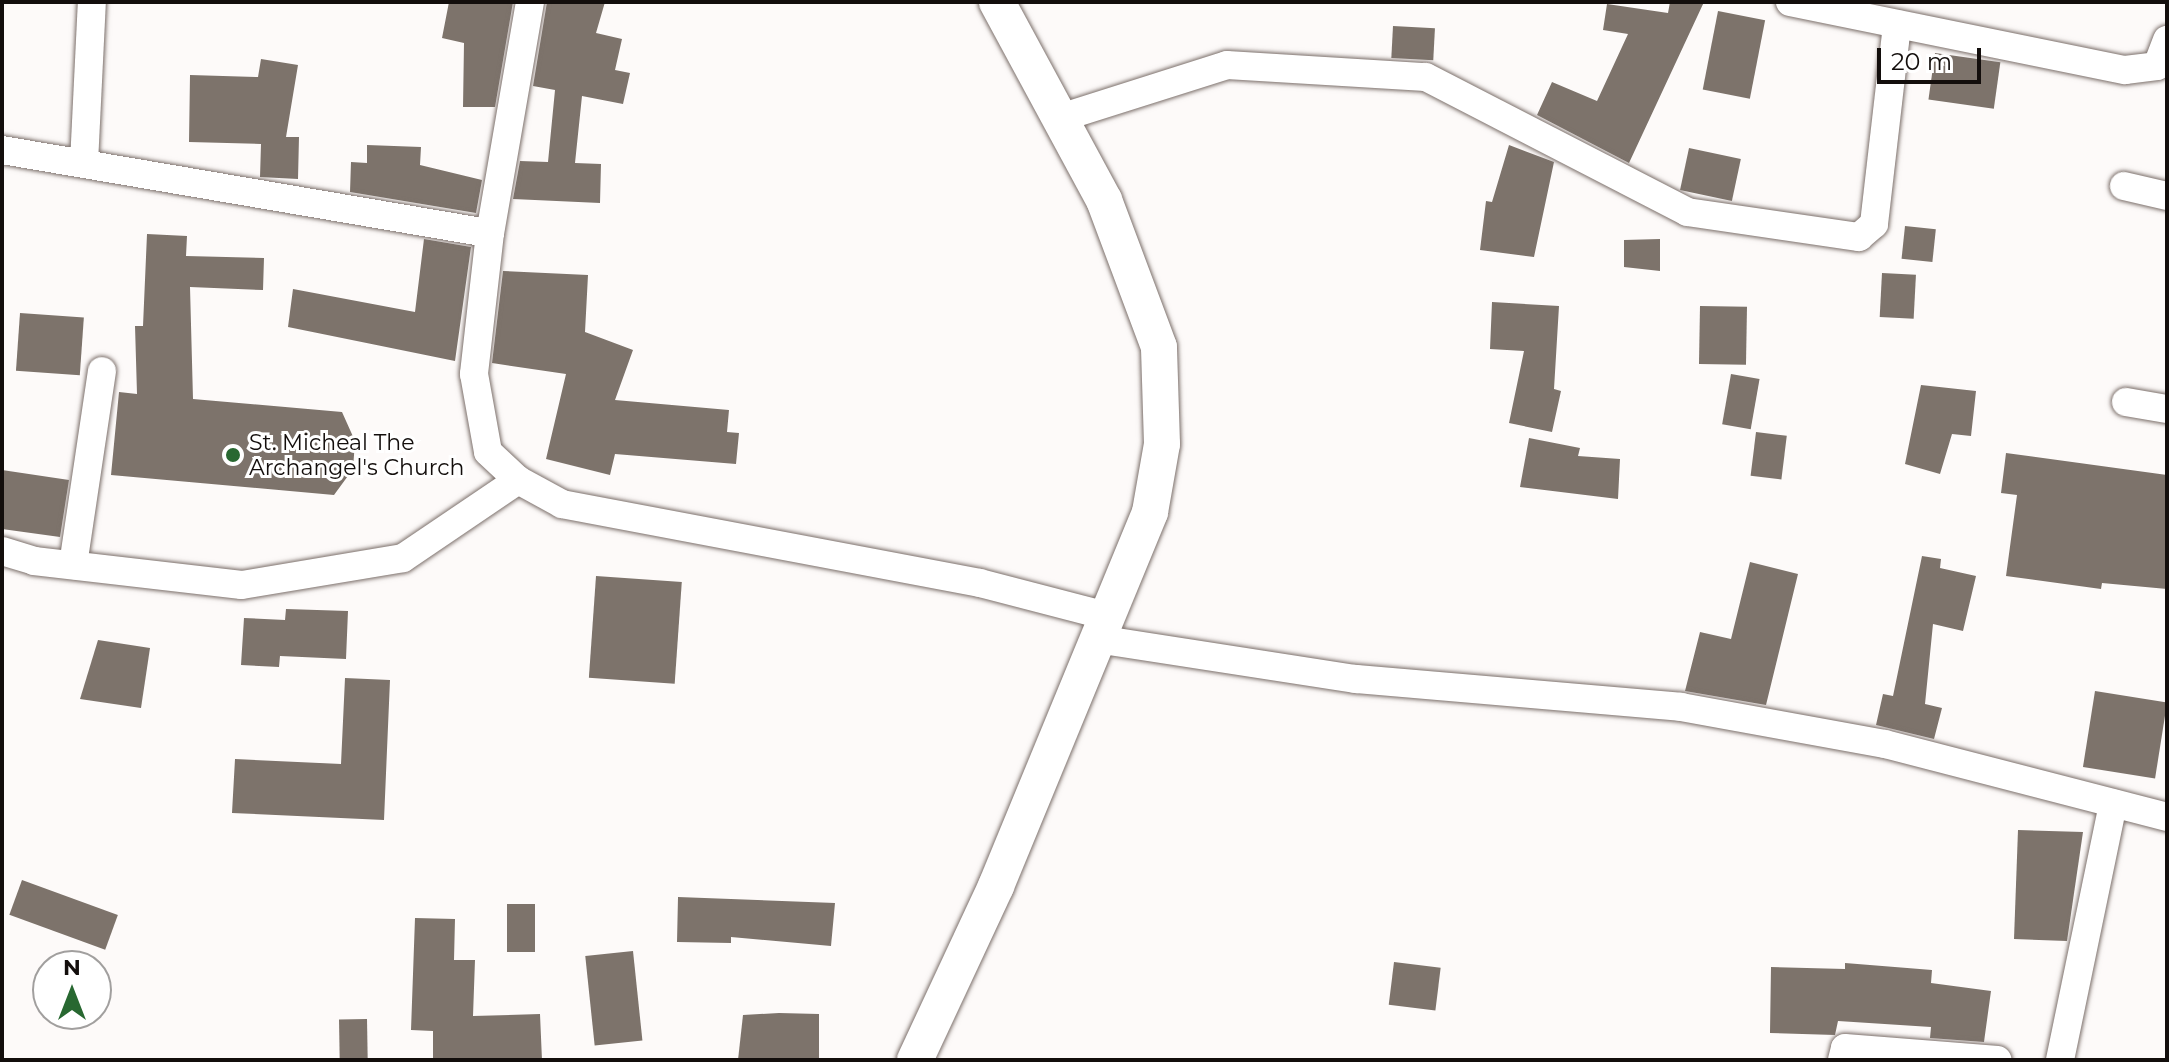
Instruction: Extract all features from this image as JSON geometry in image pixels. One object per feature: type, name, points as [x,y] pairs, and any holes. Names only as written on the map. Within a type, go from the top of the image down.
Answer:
[{"type":"street","points":[[84,163],[92,2]]},
{"type":"street","points":[[530,2],[490,233],[474,374],[488,452],[518,480],[562,504],[980,583],[1102,628],[1356,679],[1681,707],[1885,744],[2167,817]]},
{"type":"street","points":[[915,1060],[996,886],[1150,512],[1162,444],[1159,347],[1104,200],[997,2]]},
{"type":"street","points":[[1790,2],[2140,71],[2157,66],[2167,40]]},
{"type":"street","points":[[1060,118],[1227,65],[1426,77],[1687,212],[1859,237],[1874,224],[1897,24]]},
{"type":"street","points":[[2,150],[490,233]]},
{"type":"street","points":[[2124,186],[2167,196]]},
{"type":"street","points":[[73,565],[102,371]]},
{"type":"street","points":[[2126,402],[2167,409]]},
{"type":"street","points":[[2,551],[73,565],[242,585],[325,574],[403,558],[518,480]]},
{"type":"street","points":[[2060,1060],[2113,803]]},
{"type":"street","points":[[1842,1060],[1845,1048],[1998,1060]]},
{"type":"building","points":[[449,2],[513,2],[495,107],[463,107],[464,43],[442,38]]},
{"type":"building","points":[[547,2],[605,2],[596,33],[622,39],[615,70],[630,73],[623,104],[582,96],[575,163],[601,164],[600,203],[513,199],[520,161],[548,162],[555,90],[533,86]]},
{"type":"building","points":[[1670,2],[1704,2],[1629,163],[1537,115],[1552,82],[1597,101],[1628,34],[1603,30],[1607,4],[1668,13]]},
{"type":"building","points":[[1718,11],[1765,20],[1750,99],[1703,90]]},
{"type":"building","points":[[1393,26],[1435,28],[1433,60],[1391,58]]},
{"type":"building","points":[[1935,53],[2000,62],[1994,109],[1928,100]]},
{"type":"building","points":[[261,59],[298,65],[286,137],[299,137],[298,179],[260,177],[261,144],[189,142],[190,75],[258,77]]},
{"type":"building","points":[[367,145],[421,147],[420,165],[482,180],[476,213],[350,192],[351,162],[367,163]]},
{"type":"building","points":[[1509,145],[1554,162],[1534,257],[1480,250],[1486,201],[1492,202]]},
{"type":"building","points":[[1689,148],[1741,159],[1732,201],[1680,190]]},
{"type":"building","points":[[1905,226],[1936,229],[1932,262],[1902,259]]},
{"type":"building","name":"St. Micheal The Archangel's Church","points":[[147,234],[187,236],[186,256],[264,258],[263,290],[190,287],[193,399],[342,412],[355,441],[353,469],[334,495],[111,475],[119,392],[137,394],[135,326],[143,326]]},
{"type":"building","points":[[424,239],[471,247],[455,361],[288,327],[293,289],[415,312]]},
{"type":"building","points":[[1660,239],[1660,271],[1624,267],[1624,240]]},
{"type":"building","points":[[503,271],[588,275],[585,332],[633,350],[615,400],[729,410],[727,432],[739,433],[736,464],[615,454],[610,475],[546,459],[566,374],[492,363]]},
{"type":"building","points":[[1882,273],[1916,275],[1914,319],[1880,317]]},
{"type":"building","points":[[1492,302],[1559,306],[1554,389],[1561,391],[1552,432],[1509,423],[1524,351],[1490,349]]},
{"type":"building","points":[[1700,306],[1747,307],[1746,365],[1699,364]]},
{"type":"building","points":[[20,313],[84,317],[80,375],[16,371]]},
{"type":"building","points":[[1731,374],[1760,379],[1751,429],[1722,424]]},
{"type":"building","points":[[1921,385],[1976,391],[1971,436],[1952,434],[1940,474],[1905,464]]},
{"type":"building","points":[[1756,432],[1787,436],[1781,479],[1751,476]]},
{"type":"building","points":[[1529,438],[1580,448],[1578,456],[1620,459],[1618,499],[1520,487]]},
{"type":"building","points":[[2006,453],[2167,475],[2167,589],[2102,583],[2101,589],[2006,576],[2017,495],[2001,493]]},
{"type":"building","points":[[2,470],[69,480],[60,537],[2,529]]},
{"type":"building","points":[[1922,556],[1941,559],[1940,568],[1976,576],[1963,631],[1933,624],[1925,704],[1942,708],[1934,739],[1876,725],[1883,694],[1893,696]]},
{"type":"building","points":[[1750,562],[1798,574],[1766,705],[1685,691],[1700,632],[1731,639]]},
{"type":"building","points":[[596,576],[682,582],[675,684],[589,678]]},
{"type":"building","points":[[286,609],[348,611],[346,659],[280,656],[279,667],[241,665],[244,618],[285,620]]},
{"type":"building","points":[[98,640],[150,648],[141,708],[80,699]]},
{"type":"building","points":[[345,678],[390,680],[384,820],[232,813],[235,759],[341,764]]},
{"type":"building","points":[[2095,691],[2167,702],[2155,778],[2083,767]]},
{"type":"building","points":[[2018,830],[2083,832],[2067,941],[2014,939]]},
{"type":"building","points":[[22,880],[118,915],[105,950],[9,915]]},
{"type":"building","points":[[678,897],[835,903],[831,946],[731,937],[731,943],[677,942]]},
{"type":"building","points":[[507,904],[535,904],[535,952],[507,952]]},
{"type":"building","points":[[415,918],[455,919],[454,960],[475,960],[473,1016],[540,1014],[542,1060],[433,1060],[433,1031],[411,1030]]},
{"type":"building","points":[[633,951],[642,1041],[595,1046],[585,956]]},
{"type":"building","points":[[1394,962],[1441,968],[1435,1010],[1389,1005]]},
{"type":"building","points":[[1845,963],[1932,970],[1931,983],[1991,991],[1984,1042],[1930,1038],[1931,1027],[1838,1021],[1835,1035],[1770,1033],[1771,967],[1845,969]]},
{"type":"building","points":[[819,1014],[819,1060],[738,1060],[743,1015]]},
{"type":"building","points":[[339,1019],[367,1019],[368,1060],[340,1060]]},
{"type":"place","name":"St. Micheal The Archangel's Church","points":[[233,455]]}]
